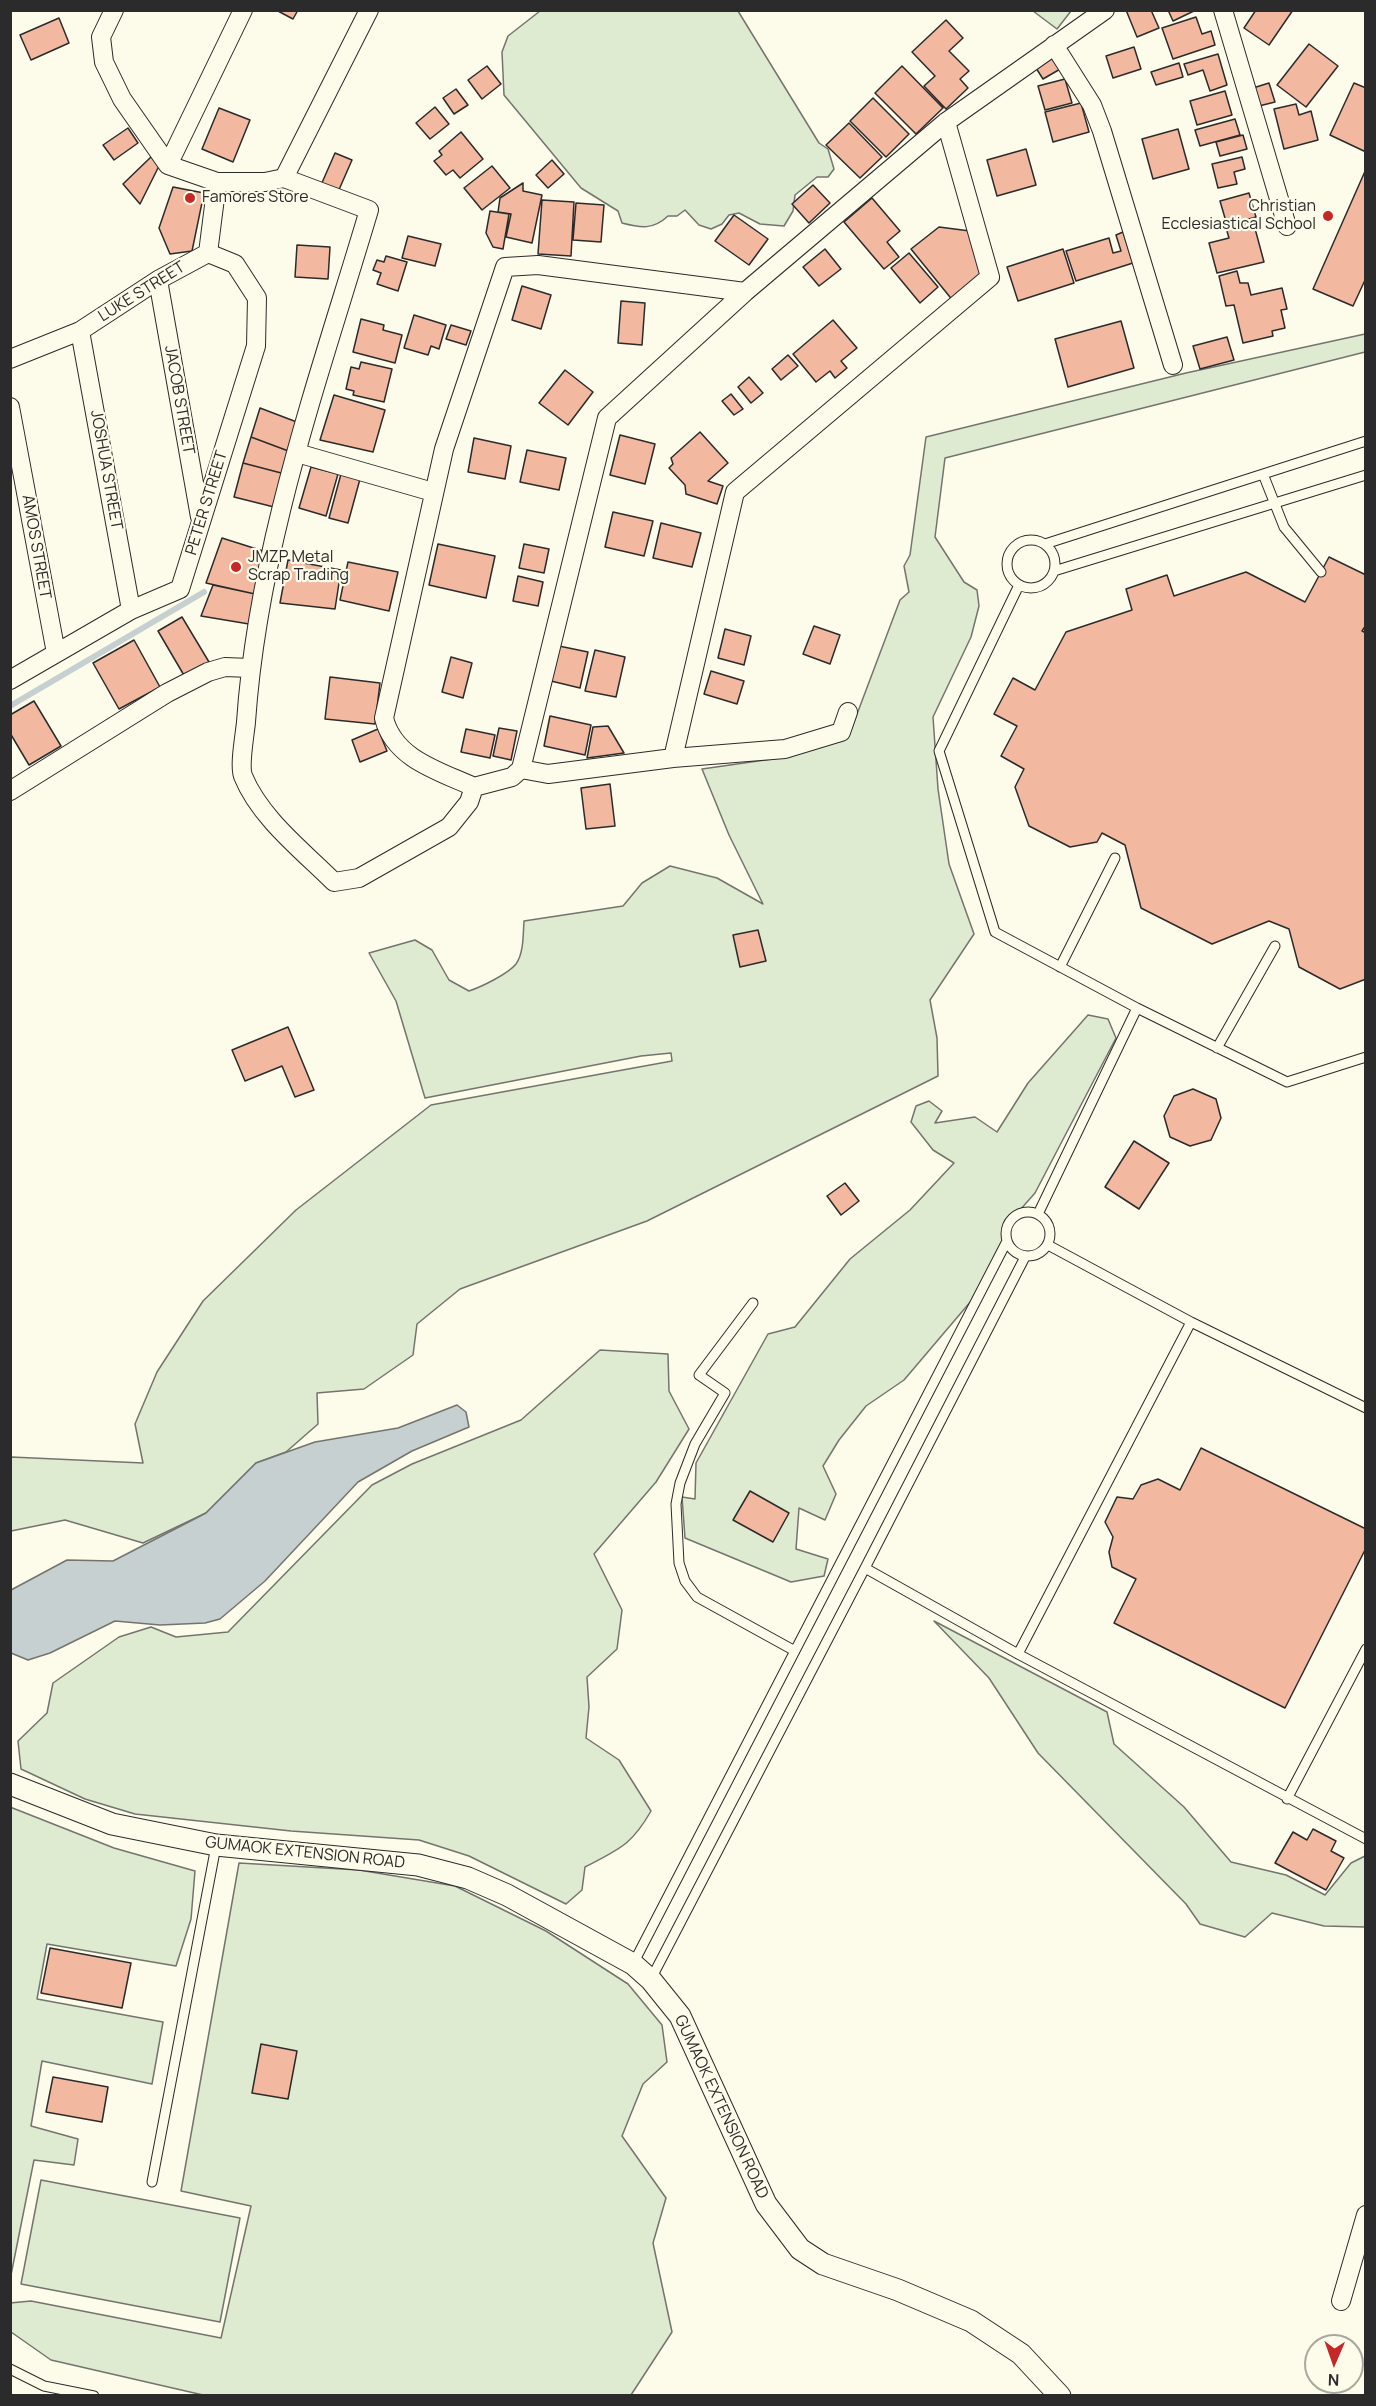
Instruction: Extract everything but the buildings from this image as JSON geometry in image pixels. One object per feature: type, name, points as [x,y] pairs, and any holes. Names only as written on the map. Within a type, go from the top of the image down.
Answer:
[{"type":"street","points":[[114,10],[101,37],[104,62],[122,99],[168,165],[217,182],[265,182],[284,178],[369,210],[272,539],[250,668],[242,774],[257,800],[284,833],[334,882],[359,878],[449,827],[469,802],[474,786]]},
{"type":"street","points":[[168,165],[243,10]]},
{"type":"street","points":[[284,178],[369,10]]},
{"type":"street","points":[[745,292],[538,266],[505,267],[444,449],[433,492],[384,718],[388,734],[400,750],[434,769],[474,786],[512,777],[521,769],[607,418],[745,292],[946,123],[1105,10]]},
{"type":"street","points":[[1223,10],[1287,226]]},
{"type":"street","points":[[1054,45],[1092,105],[1102,130],[1173,365]]},
{"type":"street","points":[[673,758],[735,492],[990,277],[946,123]]},
{"type":"street","points":[[208,253],[217,182]]},
{"type":"street","name":"LUKE STREET","points":[[10,359],[81,331],[158,280],[208,253]]},
{"type":"street","name":"PETER STREET","points":[[10,680],[131,610],[180,589],[256,346],[257,298],[236,264],[208,253]]},
{"type":"street","name":"JACOB STREET","points":[[158,280],[201,520]]},
{"type":"street","name":"JOSHUA STREET","points":[[81,331],[131,610]]},
{"type":"street","name":"AMOS STREET","points":[[10,407],[56,652]]},
{"type":"street","points":[[297,453],[433,492]]},
{"type":"street","points":[[10,791],[167,693],[208,672],[225,667],[250,668]]},
{"type":"street","points":[[521,769],[548,774],[673,758],[785,749],[841,732],[849,712]]},
{"type":"street","name":"GUMAOK EXTENSION ROAD","points":[[10,1784],[44,1800],[112,1824],[216,1845],[418,1865],[468,1878],[507,1895],[633,1964],[651,1980],[680,2016],[766,2204],[800,2249],[823,2264],[898,2290],[972,2321],[1021,2354],[1060,2396]]},
{"type":"street","points":[[1341,2301],[1365,2215]]},
{"type":"lane","points":[[1045,544],[1054,556],[1054,571],[1047,583],[1040,587],[1025,588],[1012,580],[1006,566],[1010,551],[1015,545],[1030,540],[1045,544],[1365,441]]},
{"type":"lane","points":[[1263,474],[1284,527],[1321,572]]},
{"type":"lane","points":[[1054,571],[1365,475]]},
{"type":"lane","points":[[1019,585],[939,751],[995,932],[1137,1008],[1287,1082],[1365,1057]]},
{"type":"lane","points":[[1060,967],[1115,858]]},
{"type":"lane","points":[[1217,1048],[1275,946]]},
{"type":"lane","points":[[1038,1214],[1137,1008]]},
{"type":"lane","points":[[633,1964],[1007,1241],[1008,1225],[1020,1213],[1038,1214],[1050,1228],[1048,1245],[1034,1256],[1025,1257],[1011,1248],[1007,1241]]},
{"type":"lane","points":[[1048,1245],[1191,1322],[1365,1407]]},
{"type":"lane","points":[[651,1980],[1025,1257]]},
{"type":"lane","points":[[753,1303],[699,1375],[724,1393],[686,1462],[680,1483],[676,1504],[679,1563],[685,1581],[697,1597],[795,1651]]},
{"type":"lane","points":[[1018,1654],[1191,1322]]},
{"type":"lane","points":[[866,1568],[1018,1654],[1365,1839]]},
{"type":"lane","points":[[1287,1799],[1365,1649]]},
{"type":"lane","points":[[152,2182],[216,1845]]},
{"type":"lane","points":[[10,2368],[44,2386],[94,2396]]},
{"type":"green space","points":[[540,11],[738,11],[819,143],[828,149],[834,169],[828,177],[817,177],[795,195],[793,211],[784,226],[760,224],[739,213],[729,215],[722,224],[711,229],[699,225],[685,210],[677,216],[668,216],[652,226],[641,227],[622,223],[618,211],[581,188],[504,95],[502,52],[508,36]]},
{"type":"green space","points":[[1033,11],[1071,11],[1057,29]]},
{"type":"green space","points":[[1365,334],[1365,352],[945,458],[935,537],[964,582],[977,590],[979,606],[971,637],[933,717],[938,789],[949,864],[974,934],[930,1000],[937,1038],[938,1076],[647,1221],[460,1289],[417,1324],[413,1355],[364,1389],[317,1393],[318,1424],[286,1452],[256,1463],[206,1513],[143,1543],[65,1520],[11,1531],[11,1457],[143,1463],[135,1424],[157,1372],[203,1301],[296,1210],[431,1105],[672,1061],[671,1053],[641,1056],[425,1098],[396,1001],[369,953],[415,940],[432,950],[449,980],[469,991],[501,976],[516,964],[522,949],[524,921],[623,906],[642,883],[670,866],[717,878],[763,904],[729,835],[702,769],[786,757],[848,738],[900,600],[909,592],[904,566],[910,555],[926,437],[1186,373]]},
{"type":"green space","points":[[1088,1015],[1108,1019],[1116,1038],[1035,1193],[1012,1219],[983,1287],[904,1380],[866,1406],[839,1440],[823,1466],[836,1494],[825,1520],[799,1508],[796,1549],[828,1559],[824,1576],[791,1582],[685,1538],[682,1497],[695,1499],[696,1463],[768,1334],[795,1327],[850,1259],[910,1210],[954,1163],[933,1150],[911,1122],[916,1106],[929,1101],[942,1111],[935,1123],[975,1117],[997,1132],[1028,1083]]},
{"type":"green space","points":[[600,1350],[668,1354],[669,1391],[689,1429],[656,1482],[594,1554],[622,1610],[617,1649],[587,1677],[589,1707],[586,1738],[619,1760],[651,1811],[637,1832],[623,1845],[585,1867],[582,1890],[566,1904],[469,1856],[419,1840],[291,1831],[135,1814],[85,1799],[21,1769],[18,1741],[47,1713],[53,1683],[119,1637],[151,1627],[176,1637],[228,1632],[372,1485],[412,1464],[521,1420]]},
{"type":"green space","points":[[934,1621],[1107,1712],[1114,1744],[1184,1807],[1231,1862],[1286,1875],[1325,1895],[1351,1863],[1365,1856],[1365,1927],[1324,1926],[1272,1913],[1245,1937],[1200,1924],[1186,1904],[1038,1753],[989,1678]]},
{"type":"green space","points":[[10,1807],[114,1848],[195,1871],[191,1919],[176,1966],[47,1944],[37,1999],[163,2022],[152,2084],[42,2061],[31,2126],[78,2139],[74,2165],[34,2160],[11,2275]]},
{"type":"green space","points":[[239,1863],[359,1870],[455,1886],[546,1931],[628,1984],[662,2025],[667,2062],[643,2084],[622,2136],[666,2198],[653,2243],[672,2332],[631,2395],[203,2395],[51,2360],[11,2332],[10,2303],[31,2301],[221,2338],[251,2206],[181,2191]]},
{"type":"green space","points":[[41,2180],[240,2218],[220,2322],[21,2284]]},
{"type":"shaded area","points":[[457,1405],[466,1412],[469,1427],[412,1451],[358,1482],[265,1581],[220,1619],[205,1623],[160,1625],[115,1621],[50,1653],[28,1660],[11,1653],[11,1590],[67,1560],[113,1561],[206,1513],[256,1463],[315,1442],[398,1428]]},
{"type":"waterway","points":[[10,706],[204,592]]},
{"type":"place","name":"Famores Store","points":[[190,198]]},
{"type":"place","name":"Christian Ecclesiastical School","points":[[1328,216]]},
{"type":"place","name":"JMZP Metal Scrap Trading","points":[[236,567]]}]
